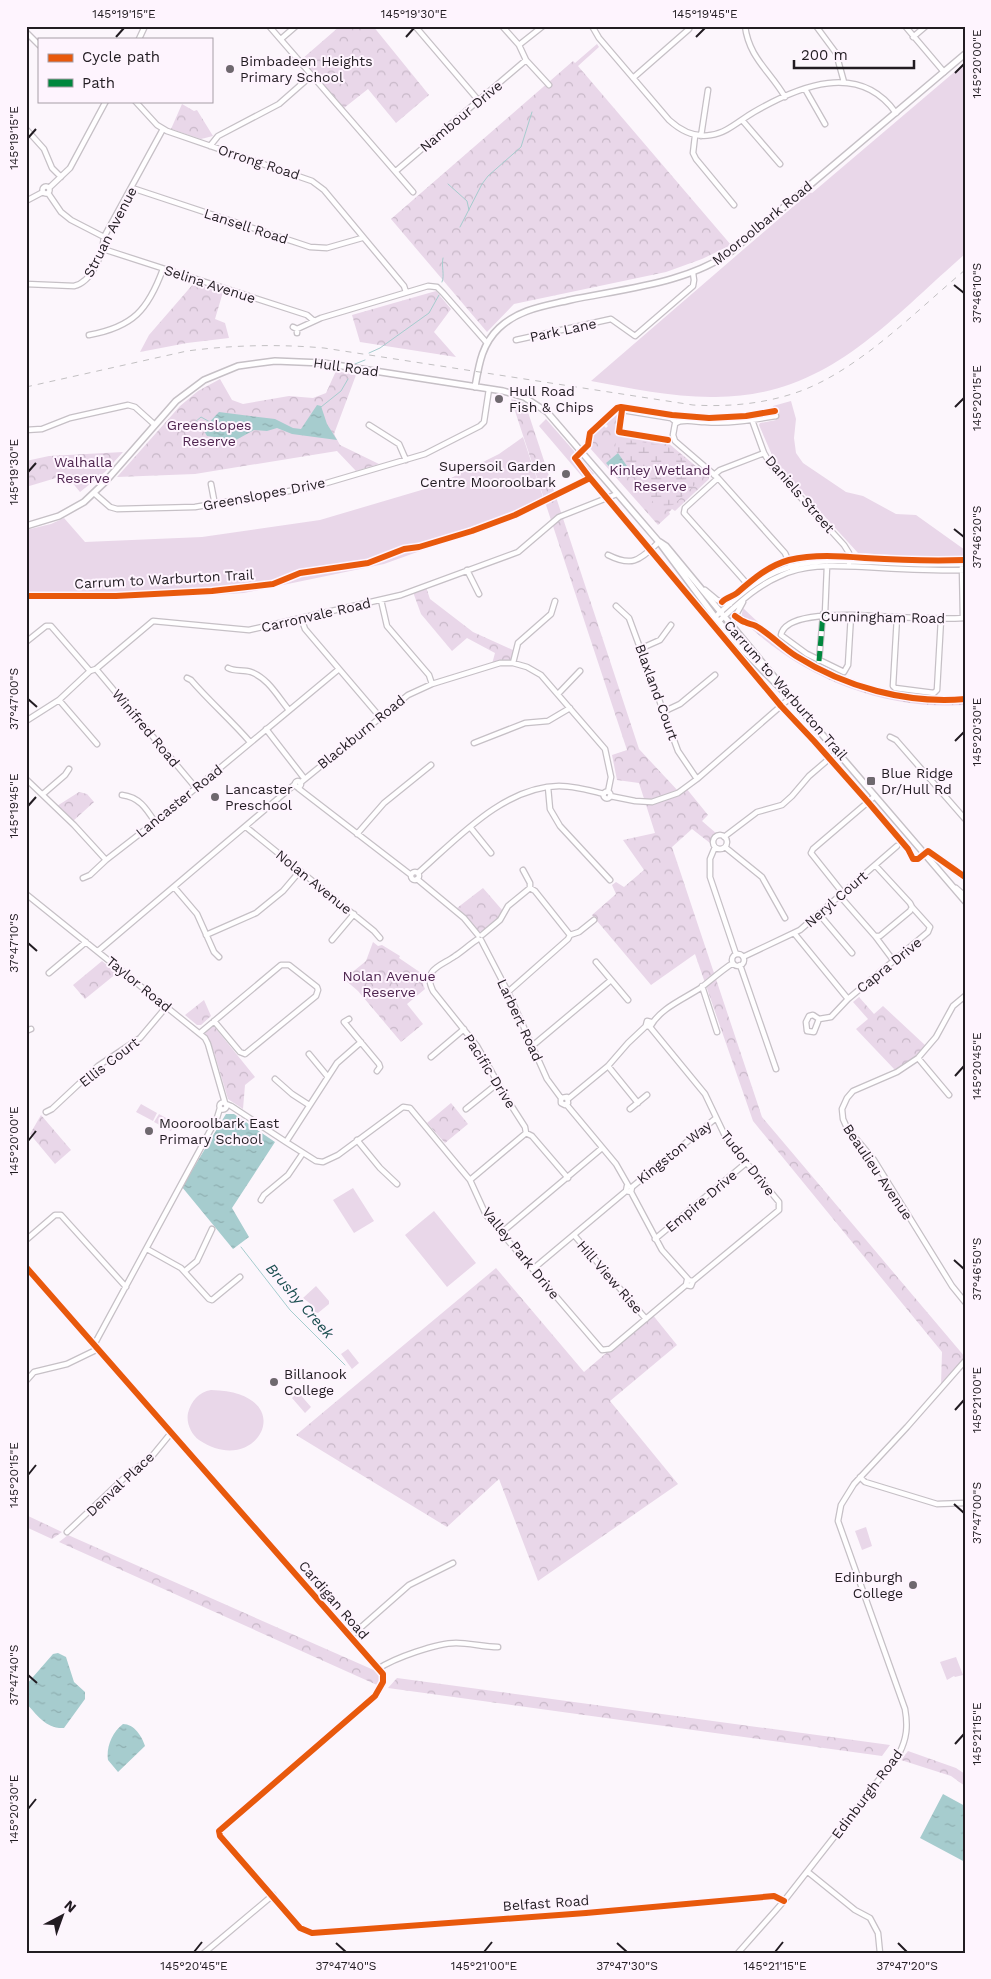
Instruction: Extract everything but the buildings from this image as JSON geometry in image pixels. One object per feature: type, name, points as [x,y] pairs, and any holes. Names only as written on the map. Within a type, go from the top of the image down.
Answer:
[{"type":"main road","name":"Mooroolbark Road","points":[[474,387],[480,358],[487,343],[503,324],[528,310],[693,273],[712,265],[728,254],[965,54]]},
{"type":"main road","name":"Hull Road","points":[[26,526],[59,516],[78,506],[94,493],[176,401],[204,380],[238,366],[258,362],[292,360],[323,363],[513,394],[538,405],[555,421],[659,542],[743,650],[790,698]]},
{"type":"main road","name":"Hull Road","points":[[659,542],[666,546],[790,698],[965,901]]},
{"type":"street","points":[[139,38],[145,26]]},
{"type":"street","points":[[269,26],[414,192]]},
{"type":"street","points":[[282,39],[296,26]]},
{"type":"street","points":[[415,26],[479,101]]},
{"type":"street","points":[[502,26],[519,45],[526,60],[549,85]]},
{"type":"street","points":[[519,45],[543,26]]},
{"type":"street","points":[[592,26],[599,38],[669,120],[677,128],[698,136],[722,133],[785,97],[819,84],[844,82],[868,89],[888,103],[896,113]]},
{"type":"street","points":[[745,26],[746,40],[751,51],[785,97]]},
{"type":"street","points":[[816,26],[836,53],[844,82]]},
{"type":"street","points":[[904,26],[944,72]]},
{"type":"street","points":[[914,37],[926,26]]},
{"type":"street","points":[[633,78],[689,28]]},
{"type":"street","points":[[26,32],[38,44]]},
{"type":"street","name":"Nambour Drive","points":[[396,172],[526,60]]},
{"type":"street","points":[[210,146],[218,136],[279,104],[312,75]]},
{"type":"street","points":[[805,89],[825,124]]},
{"type":"street","points":[[708,90],[693,153],[734,205]]},
{"type":"street","points":[[26,201],[47,191],[70,168],[105,102]]},
{"type":"street","name":"Orrong Road","points":[[136,102],[163,129],[312,180],[324,190],[362,238],[404,286],[406,292]]},
{"type":"street","points":[[742,120],[780,164]]},
{"type":"street","points":[[26,129],[44,149],[52,168],[61,177]]},
{"type":"street","name":"Struan Avenue","points":[[26,284],[68,286],[82,284],[89,277],[103,248],[104,237],[163,129]]},
{"type":"street","name":"Lansell Road","points":[[132,188],[310,247],[327,248],[362,238]]},
{"type":"street","points":[[47,191],[66,216],[104,237]]},
{"type":"street","name":"Selina Avenue","points":[[103,248],[307,316],[314,321]]},
{"type":"street","points":[[89,336],[113,329],[137,315],[152,298],[163,268]]},
{"type":"street","name":"Park Lane","points":[[516,340],[612,319],[635,336],[693,286],[693,273]]},
{"type":"street","points":[[296,330],[314,321],[428,286],[437,287],[487,343]]},
{"type":"street","name":"Greenslopes Drive","points":[[94,493],[110,507],[117,509],[214,505],[312,487],[425,454],[482,424],[484,422],[489,389]]},
{"type":"street","points":[[26,430],[42,429],[70,418],[128,406],[135,407],[155,425]]},
{"type":"street","points":[[622,410],[671,418],[676,422],[712,423],[776,416]]},
{"type":"street","name":"Daniels Street","points":[[752,420],[764,453],[771,465],[844,545],[849,554],[849,564]]},
{"type":"street","points":[[676,422],[673,435],[675,442],[716,477],[785,553],[792,568]]},
{"type":"street","points":[[369,425],[399,444],[406,460]]},
{"type":"street","points":[[750,587],[684,513],[685,508],[716,477],[720,470],[764,453]]},
{"type":"street","points":[[211,484],[214,505]]},
{"type":"street","name":"Carronvale Road","points":[[26,721],[59,700],[90,671],[96,669],[153,621],[249,630],[380,600],[518,552],[559,517],[617,494]]},
{"type":"street","points":[[608,555],[626,562],[635,561],[642,558],[659,542]]},
{"type":"street","points":[[717,619],[730,604],[767,576],[819,561],[849,564],[963,567],[964,618]]},
{"type":"street","points":[[722,614],[792,568],[849,564]]},
{"type":"street","points":[[827,566],[819,660],[840,671],[846,670],[848,665],[851,615]]},
{"type":"street","points":[[467,570],[479,594]]},
{"type":"street","points":[[689,573],[712,597],[730,604]]},
{"type":"street","points":[[731,624],[745,598]]},
{"type":"street","points":[[380,600],[386,626],[429,675],[432,684]]},
{"type":"street","points":[[513,663],[518,643],[551,614],[555,601]]},
{"type":"street","name":"Blaxland Court","points":[[616,606],[629,618],[642,648],[678,751],[697,779]]},
{"type":"street","name":"Cunningham Road","points":[[819,660],[781,636],[781,632],[793,623],[824,614],[941,619],[964,618]]},
{"type":"street","points":[[896,617],[893,686],[895,688],[934,693],[937,690],[941,619]]},
{"type":"street","points":[[302,618],[305,630],[380,717]]},
{"type":"street","points":[[642,648],[660,640],[671,625]]},
{"type":"street","points":[[26,642],[46,626],[51,626],[90,671]]},
{"type":"street","name":"Blackburn Road","points":[[98,951],[298,785],[304,778],[408,694],[432,684],[500,663],[527,666],[542,675],[605,749],[611,777],[608,794]]},
{"type":"street","points":[[228,668],[248,671],[261,676],[289,710]]},
{"type":"street","name":"Winifred Road","points":[[96,669],[196,788]]},
{"type":"street","name":"Lancaster Road","points":[[83,878],[90,875],[106,860],[155,822],[339,669]]},
{"type":"street","points":[[558,694],[580,671]]},
{"type":"street","points":[[665,711],[680,704],[715,675]]},
{"type":"street","points":[[187,678],[226,714],[250,742]]},
{"type":"street","points":[[411,875],[414,872],[418,873],[470,827],[508,799],[527,790],[566,786],[608,794],[635,802],[657,801],[678,793],[697,779],[790,698]]},
{"type":"street","points":[[59,700],[97,744]]},
{"type":"street","points":[[474,743],[526,723],[548,721],[570,708]]},
{"type":"street","points":[[266,729],[304,778]]},
{"type":"street","points":[[890,737],[896,740],[907,752],[965,819]]},
{"type":"street","points":[[740,965],[743,962],[743,957],[736,954],[710,877],[710,859],[715,847],[713,842],[715,838],[724,837],[757,812],[782,805],[809,776],[837,752]]},
{"type":"street","points":[[357,834],[384,803],[431,764]]},
{"type":"street","points":[[43,794],[65,775],[69,769]]},
{"type":"street","points":[[26,779],[43,794],[106,860]]},
{"type":"street","points":[[298,785],[357,834],[411,875],[413,879],[419,877],[418,873]]},
{"type":"street","points":[[548,787],[550,809],[560,826],[610,880]]},
{"type":"street","points":[[122,794],[132,796],[138,800],[155,822]]},
{"type":"street","points":[[875,796],[813,849],[811,854],[840,894],[893,960]]},
{"type":"street","name":"Nolan Avenue","points":[[246,827],[354,914],[380,938]]},
{"type":"street","points":[[470,827],[491,853]]},
{"type":"street","points":[[724,837],[726,841],[724,847]]},
{"type":"street","name":"Neryl Court","points":[[743,957],[800,930],[897,846]]},
{"type":"street","points":[[715,847],[721,849],[724,847]]},
{"type":"street","points":[[724,847],[762,877],[785,918]]},
{"type":"street","points":[[875,865],[912,907],[910,911],[880,936],[875,936]]},
{"type":"street","points":[[206,935],[256,913],[283,891],[300,870]]},
{"type":"street","points":[[523,870],[530,883],[530,888]]},
{"type":"street","name":"Larbert Road","points":[[417,879],[464,918],[480,937],[508,992],[531,1047],[548,1079],[561,1098],[561,1103],[566,1104]]},
{"type":"street","points":[[174,887],[197,914],[214,952],[219,957]]},
{"type":"street","points":[[530,888],[535,890],[570,935]]},
{"type":"street","points":[[480,937],[500,920],[508,906],[530,888]]},
{"type":"street","points":[[954,888],[965,896]]},
{"type":"street","name":"Taylor Road","points":[[26,894],[200,1033],[208,1044],[223,1106]]},
{"type":"street","name":"Capra Drive","points":[[820,1019],[831,1017],[848,999],[930,930],[928,925],[912,907]]},
{"type":"street","points":[[332,940],[354,914]]},
{"type":"street","points":[[819,914],[852,954]]},
{"type":"street","points":[[508,992],[568,939],[570,935],[579,932],[594,920]]},
{"type":"street","points":[[794,933],[848,999]]},
{"type":"street","name":"Pacific Drive","points":[[480,937],[454,957],[441,963],[430,977],[430,984],[433,991],[477,1046],[497,1084],[525,1127],[526,1133],[532,1136],[568,1178]]},
{"type":"street","points":[[49,973],[86,942]]},
{"type":"street","points":[[733,963],[732,958],[736,954]]},
{"type":"street","points":[[596,962],[628,1000]]},
{"type":"street","points":[[733,963],[740,965]]},
{"type":"street","points":[[646,1319],[686,1285],[686,1281],[691,1280],[662,1250],[616,1164],[566,1104],[568,1099],[608,1066],[628,1043],[670,1006],[702,986],[733,963]]},
{"type":"street","points":[[200,1033],[214,1021],[284,964],[289,965],[318,990],[316,996],[245,1054],[240,1052],[214,1021]]},
{"type":"street","points":[[740,965],[776,1069]]},
{"type":"street","points":[[531,1047],[611,980]]},
{"type":"street","points":[[702,986],[717,1032]]},
{"type":"street","name":"Beaulieu Avenue","points":[[965,996],[953,1006],[936,1037],[918,1058],[897,1072],[853,1091],[844,1104],[843,1119],[847,1128],[874,1160],[952,1286],[965,1302]]},
{"type":"street","name":"Ellis Court","points":[[46,1112],[52,1109],[98,1066],[140,1038],[167,1006]]},
{"type":"street","points":[[349,1019],[344,1022],[379,1064],[380,1067],[377,1071]]},
{"type":"street","name":"Tudor Drive","points":[[649,1025],[705,1094],[726,1138],[779,1202],[779,1210],[691,1280]]},
{"type":"street","points":[[431,1057],[464,1029]]},
{"type":"street","points":[[286,1142],[340,1059],[361,1042]]},
{"type":"street","points":[[309,1054],[328,1077]]},
{"type":"street","points":[[918,1058],[949,1095]]},
{"type":"street","points":[[608,1066],[638,1103]]},
{"type":"street","points":[[275,1079],[292,1094],[309,1105]]},
{"type":"street","points":[[466,1109],[497,1084]]},
{"type":"street","points":[[630,1109],[647,1095]]},
{"type":"street","points":[[561,1098],[565,1096],[568,1099]]},
{"type":"street","points":[[94,1345],[147,1250],[223,1106],[243,1114],[316,1161],[326,1162],[357,1140],[380,1168],[397,1184]]},
{"type":"street","name":"Valley Park Drive","points":[[357,1140],[406,1106],[412,1110],[470,1180],[486,1215],[599,1348],[606,1351],[646,1319]]},
{"type":"street","name":"Kingston Way","points":[[533,1270],[716,1118]]},
{"type":"street","points":[[470,1180],[526,1133]]},
{"type":"street","points":[[501,1232],[602,1148]]},
{"type":"street","points":[[261,1200],[264,1195],[288,1175],[303,1153]]},
{"type":"street","name":"Empire Drive","points":[[656,1239],[746,1163]]},
{"type":"street","points":[[26,1240],[55,1216],[62,1215],[126,1287]]},
{"type":"street","points":[[185,1271],[197,1261],[212,1229]]},
{"type":"street","name":"Hill View Rise","points":[[574,1235],[646,1319]]},
{"type":"street","points":[[147,1250],[185,1271],[209,1299],[212,1300],[240,1277]]},
{"type":"street","name":"Cardigan Road","points":[[26,1267],[378,1669]]},
{"type":"street","points":[[26,1381],[34,1372],[67,1364],[98,1350]]},
{"type":"street","name":"Edinburgh Road","points":[[738,1953],[808,1872],[899,1754],[906,1740],[907,1720],[905,1709],[838,1521],[841,1505],[860,1477],[965,1361]]},
{"type":"street","name":"Denval Place","points":[[67,1532],[124,1479],[153,1456],[171,1433]]},
{"type":"street","points":[[860,1477],[865,1482],[937,1504],[964,1504],[965,1510]]},
{"type":"street","points":[[350,1637],[408,1585],[453,1563]]},
{"type":"street","points":[[204,1953],[273,1895],[220,1836],[219,1832],[375,1696],[383,1682],[383,1674],[378,1669],[437,1646],[461,1643],[498,1647]]},
{"type":"street","points":[[808,1872],[855,1910],[870,1918],[878,1933],[880,1953]]},
{"type":"street","name":"Belfast Road","points":[[273,1895],[300,1928],[312,1934],[774,1896],[784,1902]]},
{"type":"green space","points":[[340,26],[373,26],[429,95],[396,123],[368,89],[344,108],[302,59]]},
{"type":"green space","points":[[597,44],[599,47],[578,66],[731,245],[702,259],[666,272],[514,304],[487,332],[391,219],[573,61],[575,63]]},
{"type":"green space","points":[[965,63],[965,254],[880,330],[851,352],[821,371],[788,385],[751,394],[711,397],[681,395],[651,392],[591,381],[810,192],[812,193]]},
{"type":"green space","points":[[182,104],[194,111],[197,110],[213,136],[201,139],[171,129]]},
{"type":"green space","points":[[194,283],[223,292],[215,319],[225,323],[229,338],[187,343],[140,352],[149,335]]},
{"type":"green space","points":[[436,291],[451,309],[434,332],[456,357],[360,342],[352,315]]},
{"type":"green space","name":"Greenslopes Reserve","points":[[336,371],[356,375],[334,434],[340,445],[379,464],[356,471],[337,451],[195,474],[117,477],[180,406],[198,391],[220,379],[232,400],[243,404],[289,396],[313,398],[326,393]]},
{"type":"green space","points":[[511,399],[525,403],[639,749],[679,792],[686,788],[708,815],[702,821],[717,834],[712,837],[710,843],[692,829],[672,847],[762,1117],[965,1357],[941,1385],[942,1352],[753,1121],[695,954],[651,985],[592,915],[616,894],[612,885],[616,882],[624,887],[644,870],[623,840],[655,833],[639,783],[617,780],[612,755],[627,750]]},
{"type":"green space","points":[[791,401],[796,419],[794,438],[796,453],[803,463],[846,492],[863,496],[896,514],[916,515],[965,550],[965,557],[939,558],[858,553],[775,462],[759,425],[760,423],[776,420],[773,406]]},
{"type":"green space","name":"Kinley Wetland Reserve","points":[[620,412],[617,434],[668,443],[709,477],[675,511],[672,509],[669,512],[670,514],[658,525],[589,447],[590,439],[604,426],[606,428],[608,426],[606,424]]},
{"type":"green space","points":[[546,419],[594,474],[585,480],[539,426]]},
{"type":"green space","points":[[523,437],[545,503],[517,516],[384,564],[244,593],[198,596],[35,599],[26,597],[26,530],[51,524],[64,518],[85,542],[202,537],[320,520],[435,486],[499,454]]},
{"type":"green space","points":[[616,438],[667,446],[699,472],[699,481],[673,505],[656,506],[615,450]]},
{"type":"green space","name":"Walhalla Reserve","points":[[123,452],[105,472],[80,492],[66,475],[26,487],[26,461],[49,456]]},
{"type":"green space","points":[[426,587],[430,599],[473,632],[515,651],[513,662],[492,664],[495,653],[467,638],[452,651],[421,614],[413,592]]},
{"type":"green space","points":[[743,608],[766,629],[791,647],[817,663],[845,676],[873,686],[903,693],[934,697],[965,697],[965,705],[933,705],[903,702],[844,686],[789,658],[764,640],[741,619]]},
{"type":"green space","points":[[79,792],[87,794],[94,802],[72,822],[57,806]]},
{"type":"green space","points":[[483,888],[503,911],[485,930],[478,932],[457,908]]},
{"type":"green space","name":"Nolan Avenue Reserve","points":[[373,942],[400,956],[399,958],[424,975],[423,984],[425,989],[407,1004],[423,1024],[401,1042],[358,991],[344,979],[366,961]]},
{"type":"green space","points":[[102,961],[117,973],[85,999],[73,985]]},
{"type":"green space","points":[[859,997],[874,1014],[883,1006],[926,1046],[913,1058],[895,1070],[856,1029],[868,1019],[853,1002]]},
{"type":"green space","points":[[204,1000],[211,1016],[201,1025],[197,1025],[185,1015]]},
{"type":"green space","points":[[213,1025],[255,1077],[245,1085],[243,1109],[228,1099],[214,1052],[204,1033]]},
{"type":"green space","points":[[451,1103],[468,1124],[445,1143],[427,1123]]},
{"type":"green space","points":[[141,1104],[157,1113],[153,1121],[136,1112]]},
{"type":"green space","points":[[159,1114],[175,1123],[171,1131],[154,1122]]},
{"type":"green space","points":[[41,1115],[71,1150],[55,1164],[30,1134]]},
{"type":"green space","points":[[353,1188],[374,1221],[354,1233],[333,1200]]},
{"type":"green space","points":[[434,1211],[476,1263],[447,1287],[405,1235]]},
{"type":"green space","points":[[496,1268],[584,1372],[652,1314],[677,1345],[610,1401],[678,1484],[538,1581],[499,1479],[447,1527],[296,1435]]},
{"type":"green space","points":[[316,1286],[329,1301],[329,1304],[318,1313],[303,1298]]},
{"type":"green space","points":[[348,1349],[359,1363],[352,1369],[341,1354]]},
{"type":"green space","points":[[211,1390],[239,1394],[256,1404],[263,1417],[262,1431],[253,1442],[239,1449],[220,1449],[199,1440],[194,1435],[188,1421],[189,1409],[199,1395]]},
{"type":"green space","points":[[298,1392],[311,1407],[305,1413],[292,1398]]},
{"type":"green space","points":[[26,1515],[62,1532],[52,1539],[26,1527]]},
{"type":"green space","points":[[866,1527],[872,1546],[862,1550],[855,1531]]},
{"type":"green space","points":[[68,1535],[376,1671],[380,1678],[377,1685],[59,1542]]},
{"type":"green space","points":[[956,1657],[963,1675],[954,1676],[947,1680],[940,1662]]},
{"type":"green space","points":[[397,1678],[890,1745],[882,1756],[388,1688]]},
{"type":"green space","points":[[908,1751],[956,1768],[965,1774],[965,1786],[951,1776],[901,1760]]},
{"type":"water","points":[[317,405],[321,406],[327,424],[337,440],[292,434],[277,428],[267,431],[254,430],[236,440],[207,436],[203,429],[219,412],[275,419],[293,428],[301,429]]},
{"type":"water","points":[[618,453],[629,469],[619,478],[606,463]]},
{"type":"water","points":[[226,1114],[234,1114],[275,1142],[232,1208],[249,1237],[233,1249],[182,1187]]},
{"type":"water","points":[[58,1653],[66,1657],[74,1682],[85,1692],[85,1699],[64,1728],[47,1724],[26,1703],[26,1685],[53,1654]]},
{"type":"water","points":[[123,1724],[131,1726],[137,1731],[145,1746],[118,1772],[108,1760],[108,1750],[113,1736]]},
{"type":"water","points":[[943,1794],[965,1806],[965,1862],[920,1838]]},
{"type":"waterway","points":[[460,227],[488,176],[521,147],[532,112]]},
{"type":"waterway","points":[[448,184],[467,201],[469,210]]},
{"type":"waterway","points":[[442,282],[443,258]]},
{"type":"waterway","points":[[369,353],[380,348],[429,313],[439,295]]},
{"type":"waterway","points":[[355,364],[365,360]]},
{"type":"waterway","points":[[321,407],[341,391],[348,379]]},
{"type":"waterway","points":[[188,428],[201,417],[210,422]]},
{"type":"waterway","name":"Brushy Creek","points":[[241,1247],[290,1310],[345,1365]]},
{"type":"railway","points":[[26,387],[187,351],[238,346],[290,346],[324,348],[693,405],[745,404],[795,393],[818,384],[840,371],[863,356],[906,322],[965,270]]},
{"type":"marked path","points":[[819,661],[823,614]]},
{"type":"cycle path","points":[[590,478],[575,458],[588,445],[590,433],[617,408],[709,418],[746,416],[775,411]]},
{"type":"cycle path","points":[[622,410],[619,432],[668,440]]},
{"type":"cycle path","name":"Carrum to Warburton Trail","points":[[26,596],[116,596],[212,591],[273,584],[300,573],[368,563],[404,549],[419,547],[472,531],[515,515],[590,478],[781,706],[908,849],[913,859],[918,859],[928,851],[965,877]]},
{"type":"cycle path","points":[[722,602],[768,569],[798,558],[827,556],[902,560],[965,560]]},
{"type":"cycle path","name":"Carrum to Warburton Trail","points":[[735,616],[742,621],[755,625],[815,667],[855,685],[899,696],[921,699],[965,699]]},
{"type":"cycle path","points":[[26,1267],[383,1674],[383,1682],[375,1696],[219,1831],[220,1836],[300,1928],[312,1933],[586,1913],[774,1896],[784,1901]]},
{"type":"place","name":"Bimbadeen Heights Primary School","points":[[230,69]]},
{"type":"place","name":"Hull Road Fish & Chips","points":[[499,399]]},
{"type":"place","name":"Supersoil Garden Centre Mooroolbark","points":[[566,474]]},
{"type":"place","name":"Blue Ridge Dr/Hull Rd","points":[[871,781]]},
{"type":"place","name":"Lancaster Preschool","points":[[215,797]]},
{"type":"place","name":"Mooroolbark East Primary School","points":[[149,1131]]},
{"type":"place","name":"Billanook College","points":[[274,1382]]},
{"type":"place","name":"Edinburgh College","points":[[913,1585]]}]
